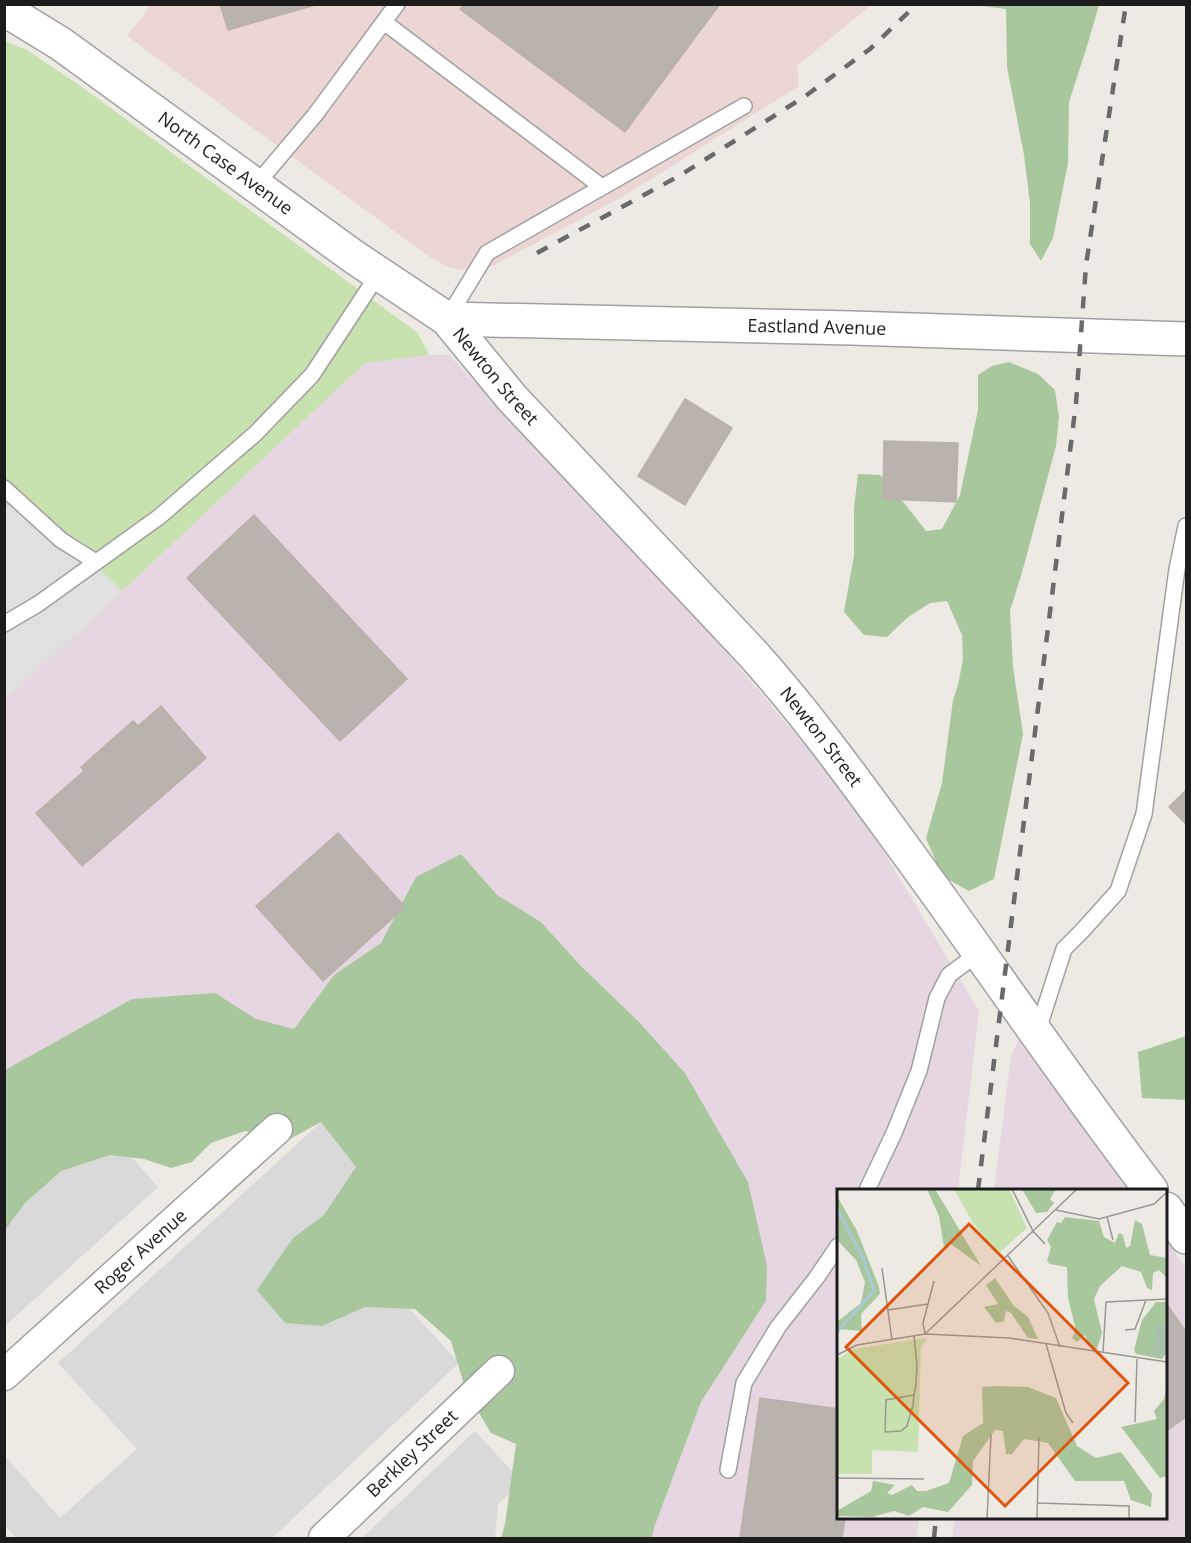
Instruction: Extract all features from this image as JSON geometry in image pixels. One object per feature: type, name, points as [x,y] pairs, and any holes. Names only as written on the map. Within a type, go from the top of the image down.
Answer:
[{"type":"street","name":"North Case Avenue","points":[[4,9],[61,44],[354,257],[447,319]]},
{"type":"street","name":"Eastland Avenue","points":[[447,319],[852,328],[1186,339]]},
{"type":"street","name":"Newton Street","points":[[447,319],[512,398],[784,689],[828,745],[980,952],[1150,1189]]},
{"type":"street","name":"Roger Avenue","points":[[4,1375],[277,1129]]},
{"type":"street","points":[[1167,1210],[1186,1237]]},
{"type":"street","name":"Berkley Street","points":[[324,1539],[499,1371]]},
{"type":"lane","points":[[255,186],[315,115],[397,4]]},
{"type":"lane","points":[[384,22],[602,187]]},
{"type":"lane","points":[[447,319],[487,253],[744,106]]},
{"type":"lane","points":[[4,624],[38,604],[159,517],[255,434],[312,375],[379,273]]},
{"type":"lane","points":[[4,488],[61,540],[96,562]]},
{"type":"lane","points":[[1037,1034],[1064,949],[1118,891],[1144,814],[1177,569],[1186,526]]},
{"type":"lane","points":[[868,1189],[919,1071],[937,998],[949,975],[980,952]]},
{"type":"lane","points":[[728,1470],[744,1383],[778,1327],[818,1277],[837,1248]]},
{"type":"shaded area","points":[[152,4],[871,5],[797,66],[799,86],[626,195],[481,272],[448,267],[431,258],[127,36]]},
{"type":"shaded area","points":[[429,355],[449,355],[690,609],[857,807],[979,1011],[958,1189],[837,1189],[837,1519],[919,1519],[916,1538],[652,1538],[701,1402],[766,1301],[638,1021],[580,965],[541,922],[497,896],[461,854],[381,943],[334,975],[294,1029],[256,1019],[215,993],[132,999],[5,1070],[5,701],[365,363]]},
{"type":"shaded area","points":[[21,491],[122,591],[5,701],[5,509]]},
{"type":"shaded area","points":[[1019,1038],[1129,1189],[994,1189],[1011,1056]]},
{"type":"shaded area","points":[[93,1113],[158,1187],[5,1326],[5,1177]]},
{"type":"shaded area","points":[[321,1122],[401,1207],[355,1249],[459,1363],[272,1538],[16,1538],[5,1526],[4,1455],[60,1518],[137,1449],[58,1363]]},
{"type":"shaded area","points":[[1167,1240],[1186,1268],[1186,1538],[952,1538],[955,1519],[1167,1519]]},
{"type":"shaded area","points":[[475,1431],[522,1482],[498,1504],[495,1538],[362,1538]]},
{"type":"green space","points":[[975,5],[1099,5],[1069,102],[1068,163],[1053,238],[1041,261],[1030,244],[1030,203],[1024,155],[1007,67],[1006,9]]},
{"type":"green space","points":[[5,41],[27,50],[79,85],[418,333],[429,355],[365,363],[5,701]]},
{"type":"green space","points":[[1009,362],[1038,374],[1055,390],[1059,417],[1056,446],[1010,611],[1013,667],[1023,734],[994,879],[969,891],[942,876],[926,838],[942,783],[953,700],[963,660],[962,635],[947,601],[930,603],[907,618],[887,637],[864,635],[844,612],[854,555],[854,508],[858,474],[880,475],[926,531],[942,529],[960,495],[978,410],[978,375],[992,366]]},
{"type":"green space","points":[[461,854],[497,895],[541,922],[580,965],[638,1021],[685,1073],[748,1182],[767,1266],[766,1301],[701,1402],[652,1538],[501,1538],[516,1444],[491,1433],[466,1391],[451,1341],[415,1309],[365,1307],[322,1326],[285,1323],[257,1290],[293,1238],[324,1215],[356,1167],[321,1122],[288,1140],[245,1131],[211,1143],[192,1162],[171,1168],[144,1159],[110,1155],[61,1171],[25,1203],[5,1230],[5,1070],[132,999],[215,993],[256,1019],[294,1029],[334,975],[381,943],[416,877]]},
{"type":"green space","points":[[1186,1036],[1186,1100],[1142,1098],[1138,1052]]},
{"type":"building","points":[[220,4],[319,4],[228,30]]},
{"type":"building","points":[[464,4],[720,4],[625,132],[460,9]]},
{"type":"building","points":[[685,399],[732,428],[685,505],[638,476]]},
{"type":"building","points":[[884,441],[958,443],[956,502],[883,499]]},
{"type":"building","points":[[254,515],[407,679],[340,741],[187,578]]},
{"type":"building","points":[[161,706],[206,758],[82,866],[36,813],[84,771],[81,767],[133,721],[138,726]]},
{"type":"building","points":[[1186,790],[1186,824],[1169,807]]},
{"type":"building","points":[[338,833],[405,907],[323,981],[256,906]]},
{"type":"building","points":[[1167,1304],[1186,1332],[1186,1417],[1167,1430]]},
{"type":"building","points":[[760,1398],[837,1409],[837,1519],[845,1519],[842,1538],[740,1538]]},
{"type":"railway","points":[[537,253],[679,176],[804,97],[870,49],[917,4]]},
{"type":"railway","points":[[978,1189],[1076,403],[1086,265],[1126,4]]},
{"type":"railway","points":[[934,1538],[936,1519]]}]
